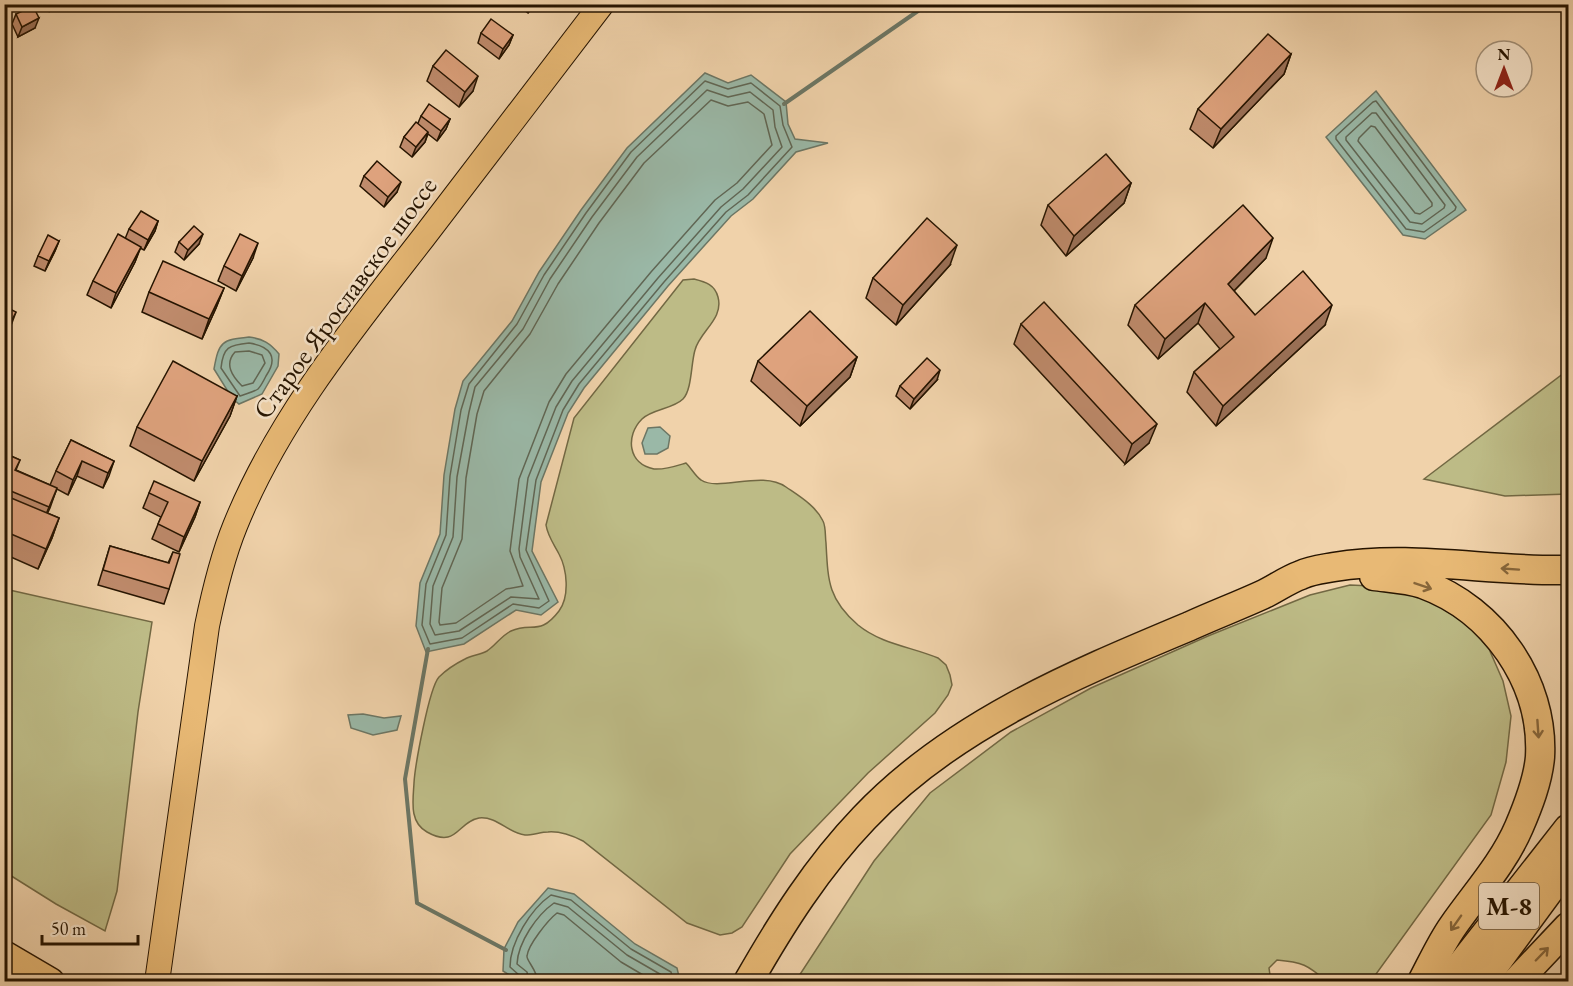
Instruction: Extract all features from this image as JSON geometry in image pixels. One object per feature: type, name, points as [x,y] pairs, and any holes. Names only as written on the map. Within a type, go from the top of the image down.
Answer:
[{"type":"highway","points":[[748,981],[790,913],[840,844],[864,817],[923,764],[971,731],[1023,701],[1100,665],[1263,595],[1301,574],[1366,563],[1427,563],[1569,570]]},
{"type":"highway","points":[[1263,595],[1362,574],[1422,584],[1458,601],[1485,623],[1508,647],[1522,671],[1537,714],[1540,758],[1532,794],[1518,829],[1492,874],[1452,927],[1422,981]]},
{"type":"highway","name":"М-8","points":[[1448,981],[1569,829]]},
{"type":"highway","name":"М-8","points":[[1482,981],[1569,865]]},
{"type":"highway","points":[[1516,981],[1569,927]]},
{"type":"highway","points":[[4,956],[50,981]]},
{"type":"main road","name":"Старое Ярославское шоссе","points":[[157,981],[207,626],[224,557],[247,498],[298,408],[342,344],[602,4]]},
{"type":"shaded area","points":[[694,279],[706,283],[715,290],[718,297],[718,312],[695,350],[686,395],[679,402],[642,419],[631,441],[634,455],[645,466],[654,469],[686,463],[699,479],[709,483],[753,480],[776,482],[802,498],[812,506],[824,523],[831,588],[848,616],[877,637],[938,658],[946,665],[952,685],[935,713],[868,773],[790,854],[742,927],[732,933],[720,935],[687,923],[575,837],[553,832],[519,834],[497,822],[479,818],[472,820],[456,833],[445,838],[421,828],[413,810],[415,774],[423,728],[431,696],[439,677],[462,661],[487,651],[511,631],[541,626],[546,623],[559,611],[565,598],[564,567],[546,525],[574,418],[683,280]]},
{"type":"shaded area","points":[[1568,370],[1568,494],[1505,496],[1424,479]]},
{"type":"shaded area","points":[[1350,585],[1394,587],[1427,598],[1468,625],[1489,649],[1503,681],[1511,716],[1506,762],[1491,815],[1371,981],[1326,981],[1304,965],[1277,960],[1269,968],[1271,982],[795,982],[874,861],[930,793],[1011,732],[1091,688],[1208,636],[1310,595]]},
{"type":"shaded area","points":[[5,589],[152,622],[138,712],[117,891],[105,931],[5,872]]},
{"type":"water","points":[[705,73],[728,83],[751,75],[786,102],[788,124],[795,139],[828,143],[796,152],[753,199],[731,216],[668,286],[584,388],[568,413],[541,482],[532,551],[558,602],[541,615],[516,610],[464,644],[426,652],[416,626],[420,583],[440,534],[444,475],[455,409],[463,381],[512,321],[539,272],[627,148]]},
{"type":"water","points":[[1376,91],[1466,210],[1425,239],[1403,235],[1326,137]]},
{"type":"water","points":[[249,337],[266,342],[276,350],[279,354],[278,366],[262,394],[239,404],[232,398],[214,369],[220,347],[223,344],[233,339]]},
{"type":"water","points":[[660,427],[670,436],[668,448],[657,454],[645,454],[642,443],[648,428]]},
{"type":"water","points":[[363,714],[384,718],[401,716],[397,730],[373,735],[351,728],[348,715]]},
{"type":"water","points":[[548,888],[574,894],[635,944],[677,968],[680,981],[519,981],[503,971],[504,949],[518,922]]},
{"type":"building","points":[[33,6],[39,18],[22,27],[16,14]]},
{"type":"building","points":[[491,19],[513,35],[503,49],[481,33]]},
{"type":"building","points":[[1268,34],[1291,54],[1221,129],[1198,109]]},
{"type":"building","points":[[446,50],[478,76],[465,92],[433,66]]},
{"type":"building","points":[[429,104],[450,119],[441,131],[421,116]]},
{"type":"building","points":[[416,122],[428,132],[416,147],[404,137]]},
{"type":"building","points":[[1106,154],[1131,183],[1074,236],[1048,205]]},
{"type":"building","points":[[377,161],[401,182],[388,197],[364,176]]},
{"type":"building","points":[[1243,205],[1273,238],[1228,284],[1255,315],[1303,271],[1332,305],[1223,406],[1194,372],[1234,337],[1205,303],[1165,339],[1135,305]]},
{"type":"building","points":[[141,211],[158,221],[148,240],[129,229]]},
{"type":"building","points":[[927,218],[957,245],[903,305],[873,278]]},
{"type":"building","points":[[194,226],[203,234],[188,250],[179,242]]},
{"type":"building","points":[[118,234],[141,247],[116,293],[93,281]]},
{"type":"building","points":[[240,234],[258,243],[242,276],[224,266]]},
{"type":"building","points":[[48,235],[59,241],[49,261],[38,256]]},
{"type":"building","points":[[163,261],[224,288],[209,319],[149,292]]},
{"type":"building","points":[[1044,302],[1157,424],[1132,444],[1021,324]]},
{"type":"building","points":[[4,306],[16,312],[4,335]]},
{"type":"building","points":[[810,311],[857,357],[807,406],[758,361]]},
{"type":"building","points":[[927,358],[940,370],[914,399],[900,386]]},
{"type":"building","points":[[173,361],[237,396],[202,461],[137,427]]},
{"type":"building","points":[[71,440],[114,461],[108,473],[82,461],[73,480],[56,471]]},
{"type":"building","points":[[4,453],[20,460],[15,470],[57,488],[49,507],[6,489],[4,493]]},
{"type":"building","points":[[154,481],[200,502],[184,537],[158,524],[168,502],[149,493]]},
{"type":"building","points":[[4,495],[59,518],[46,549],[4,531]]},
{"type":"building","points":[[110,546],[169,563],[173,552],[180,554],[169,589],[103,570]]},
{"type":"waterway","points":[[784,104],[928,4]]},
{"type":"waterway","points":[[428,649],[405,779],[417,903],[506,950]]}]
